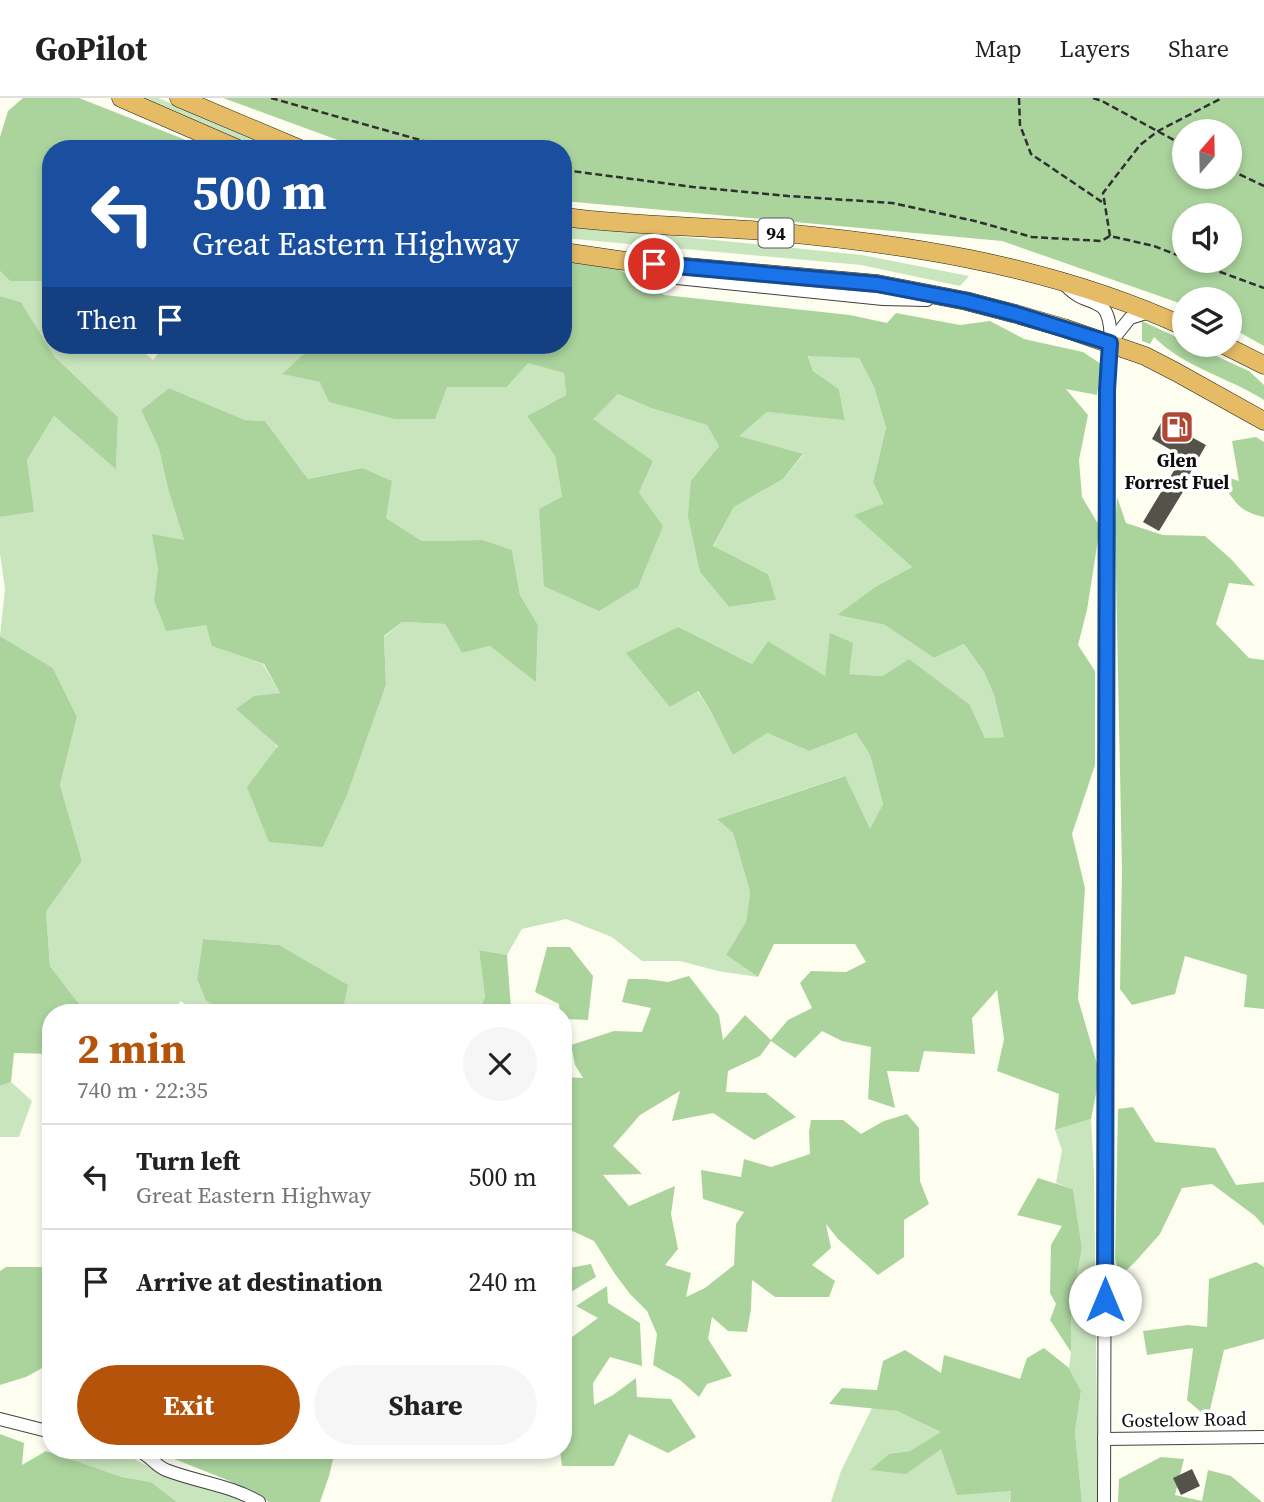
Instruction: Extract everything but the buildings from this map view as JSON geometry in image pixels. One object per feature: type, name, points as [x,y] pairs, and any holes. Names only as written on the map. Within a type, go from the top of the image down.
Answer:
[{"type":"highway","points":[[121,98],[217,140]]},
{"type":"highway","points":[[179,98],[279,140]]},
{"type":"highway","name":"94","points":[[572,218],[751,230],[896,246],[987,261],[1061,281],[1125,302],[1172,321]]},
{"type":"highway","name":"94","points":[[572,253],[632,262],[877,284],[966,301],[1016,314],[1145,356],[1264,421]]},
{"type":"highway","points":[[1242,354],[1264,365]]},
{"type":"street","points":[[1061,281],[1078,296],[1104,309],[1110,318],[1107,411],[1104,1502]]},
{"type":"street","points":[[1110,343],[1130,318],[1150,312]]},
{"type":"street","points":[[0,1419],[42,1431]]},
{"type":"street","name":"Gostelow Road","points":[[1104,1439],[1264,1437]]},
{"type":"street","points":[[151,1459],[163,1469],[243,1493],[259,1502]]},
{"type":"path","points":[[271,98],[420,140]]},
{"type":"path","points":[[1019,98],[1020,125],[1031,154],[1105,205]]},
{"type":"path","points":[[1093,98],[1172,139]]},
{"type":"path","points":[[1110,236],[1103,193],[1140,145],[1158,131],[1222,98]]},
{"type":"path","points":[[572,171],[707,188],[892,203],[1032,237],[1101,242],[1110,236],[1172,253]]},
{"type":"path","points":[[1242,176],[1264,186]]},
{"type":"path","points":[[1223,273],[1264,288]]},
{"type":"green space","points":[[23,98],[79,98],[186,140],[42,140],[42,281],[10,281],[0,271],[0,137],[8,111]]},
{"type":"green space","points":[[138,98],[158,98],[258,140],[238,140]]},
{"type":"green space","points":[[223,98],[1264,98],[1264,346],[1242,334],[1242,287],[1172,287],[1172,300],[1002,241],[572,202],[572,140],[337,140]]},
{"type":"green space","points":[[572,228],[862,255],[969,276],[960,286],[861,265],[572,239]]},
{"type":"green space","points":[[572,261],[613,266],[664,295],[850,315],[887,323],[896,313],[960,325],[990,321],[1024,339],[1083,352],[1101,364],[1097,395],[1066,389],[1088,415],[1079,460],[1082,497],[1100,527],[1087,610],[1078,645],[1095,671],[1095,765],[1072,834],[1085,888],[1078,999],[1100,1074],[1091,1119],[1055,1130],[1059,1094],[997,1071],[1004,1039],[997,990],[972,1018],[975,1054],[924,1051],[919,1072],[887,1071],[895,1108],[868,1099],[871,1047],[842,1041],[822,1031],[795,1058],[771,1041],[760,1056],[728,1071],[726,1092],[766,1093],[796,1117],[754,1140],[713,1113],[672,1121],[680,1091],[640,1115],[613,1146],[642,1174],[603,1175],[629,1206],[675,1186],[671,1214],[678,1249],[665,1265],[691,1273],[686,1297],[705,1288],[734,1265],[736,1224],[744,1212],[703,1199],[701,1170],[741,1177],[744,1159],[771,1167],[810,1154],[811,1120],[843,1120],[861,1134],[884,1121],[907,1114],[919,1128],[920,1181],[929,1204],[904,1220],[904,1257],[878,1275],[838,1239],[826,1224],[831,1248],[812,1265],[835,1281],[829,1297],[775,1297],[752,1280],[747,1332],[728,1331],[712,1317],[708,1339],[732,1376],[707,1384],[699,1397],[680,1380],[653,1365],[657,1334],[647,1311],[630,1294],[594,1241],[572,1231],[572,1077],[583,1078],[575,1065],[572,1045],[614,1031],[642,1032],[651,1008],[622,1002],[628,979],[668,982],[689,976],[719,1015],[723,1040],[745,1015],[771,1040],[788,1020],[812,1008],[800,983],[811,971],[846,972],[866,962],[855,944],[774,944],[758,977],[726,955],[746,922],[750,892],[733,833],[717,819],[845,776],[870,829],[883,804],[870,755],[856,733],[809,751],[767,733],[733,755],[698,691],[670,707],[626,653],[678,627],[752,664],[768,641],[825,676],[830,633],[853,643],[849,674],[883,676],[909,659],[970,705],[985,738],[1004,737],[994,695],[984,672],[964,644],[934,658],[885,625],[837,615],[875,587],[912,567],[854,515],[883,504],[873,482],[886,428],[874,387],[859,358],[808,356],[813,371],[839,389],[845,420],[767,412],[739,436],[803,454],[783,479],[734,507],[713,546],[768,574],[776,600],[729,607],[700,572],[688,516],[691,481],[719,446],[707,425],[651,408],[618,394],[593,419],[653,461],[639,493],[663,526],[638,587],[599,611],[544,586],[539,509],[562,497],[555,456],[527,416],[566,395],[564,373],[528,363],[507,387],[447,387],[435,419],[395,419],[329,402],[320,382],[282,374],[304,354],[572,354]]},
{"type":"green space","points":[[0,271],[10,281],[42,281],[42,336],[21,302],[0,296]]},
{"type":"green space","points":[[0,296],[21,302],[42,336],[42,354],[53,354],[118,417],[116,469],[54,416],[27,460],[34,512],[0,517]]},
{"type":"green space","points":[[1142,321],[1172,335],[1172,352],[1154,337],[1150,344],[1142,341]]},
{"type":"green space","points":[[53,354],[146,354],[153,360],[158,354],[304,354],[283,374],[321,382],[447,387],[507,387],[528,362],[564,373],[566,395],[527,416],[555,456],[562,497],[639,493],[653,461],[592,419],[618,394],[651,408],[708,425],[719,446],[692,481],[700,572],[729,607],[775,600],[768,574],[713,547],[734,507],[783,479],[803,455],[738,436],[767,412],[845,419],[839,389],[813,371],[808,355],[859,358],[874,387],[886,428],[873,482],[883,505],[855,515],[912,567],[875,587],[837,615],[885,625],[934,658],[964,644],[984,672],[994,695],[1004,737],[985,738],[970,705],[883,676],[849,674],[831,633],[825,677],[768,641],[752,664],[677,627],[670,707],[697,691],[713,715],[767,733],[809,751],[856,733],[870,755],[883,804],[870,830],[844,776],[717,819],[733,833],[750,892],[746,922],[726,955],[758,977],[718,971],[680,961],[642,961],[612,937],[566,919],[522,929],[507,955],[479,950],[485,997],[482,1004],[344,1004],[347,985],[279,945],[203,939],[197,979],[206,1001],[212,1004],[185,1004],[180,1001],[179,1004],[79,1004],[50,966],[46,912],[82,861],[60,785],[77,717],[53,668],[0,636],[5,589],[0,554],[0,517],[33,512],[27,460],[54,416],[116,468],[118,417]],"holes":[[[169,388],[245,420],[265,421],[308,479],[362,468],[386,518],[422,541],[483,540],[512,550],[520,595],[538,625],[536,681],[490,646],[462,653],[445,624],[402,622],[384,637],[386,685],[346,798],[323,847],[254,697],[280,693],[263,664],[213,646],[206,625],[154,600],[158,568],[184,540],[159,449],[141,410]]]},
{"type":"green space","points":[[1179,357],[1218,357],[1249,371],[1264,385],[1264,400],[1250,392]]},
{"type":"green space","points":[[169,388],[245,420],[265,421],[308,479],[362,468],[392,481],[386,518],[422,541],[483,540],[512,550],[520,595],[538,625],[536,682],[490,646],[462,653],[445,624],[402,622],[384,636],[386,685],[346,798],[323,847],[269,842],[247,787],[278,746],[236,709],[254,696],[280,693],[264,664],[212,646],[206,625],[166,631],[154,600],[158,568],[152,534],[184,540],[159,449],[141,410]]},
{"type":"green space","points":[[1256,437],[1264,442],[1264,517],[1240,507],[1218,474],[1239,481],[1232,441]]},
{"type":"green space","points":[[1117,497],[1126,523],[1163,535],[1205,536],[1231,559],[1255,586],[1229,583],[1216,624],[1249,658],[1264,660],[1264,1009],[1244,1007],[1247,975],[1185,956],[1175,994],[1132,1005],[1120,989],[1122,870],[1115,527]]},
{"type":"green space","points":[[0,636],[53,668],[77,717],[60,785],[82,861],[46,912],[50,966],[79,1004],[42,1004],[42,1054],[14,1053],[11,1082],[0,1086]]},
{"type":"green space","points":[[203,939],[279,945],[348,985],[344,1004],[212,1004],[206,1001],[197,979]]},
{"type":"green space","points":[[547,947],[570,947],[593,976],[588,1020],[572,1019],[572,1004],[559,1004],[535,992]]},
{"type":"green space","points":[[479,950],[507,955],[511,1004],[482,1004],[485,997]]},
{"type":"green space","points":[[11,1082],[32,1101],[19,1137],[0,1137],[0,1086]]},
{"type":"green space","points":[[1133,1107],[1155,1142],[1215,1148],[1236,1185],[1264,1182],[1264,1226],[1255,1216],[1212,1184],[1182,1188],[1160,1234],[1120,1276],[1115,1259],[1118,1109]]},
{"type":"green space","points":[[1091,1119],[1098,1502],[1082,1502],[1075,1432],[1081,1391],[1069,1368],[1071,1307],[1082,1248],[1073,1189],[1056,1183],[1062,1150],[1055,1130]]},
{"type":"green space","points":[[1038,1178],[1073,1189],[1082,1248],[1071,1307],[1071,1352],[1050,1320],[1056,1304],[1050,1293],[1051,1245],[1062,1226],[1017,1215]]},
{"type":"green space","points":[[1256,1262],[1264,1267],[1264,1339],[1224,1350],[1208,1418],[1187,1400],[1193,1348],[1147,1355],[1143,1331],[1188,1325],[1207,1327],[1209,1279]]},
{"type":"green space","points":[[591,1264],[596,1277],[572,1291],[572,1268]]},
{"type":"green space","points":[[6,1267],[42,1267],[42,1368],[26,1377],[0,1385],[0,1271]]},
{"type":"green space","points":[[607,1286],[608,1303],[640,1323],[642,1366],[610,1357],[593,1383],[594,1405],[636,1378],[637,1397],[671,1399],[696,1437],[668,1453],[629,1434],[614,1466],[562,1466],[561,1459],[572,1459],[572,1337],[598,1318],[576,1306]]},
{"type":"green space","points":[[1044,1348],[1069,1368],[1081,1391],[1075,1432],[1082,1502],[1010,1502],[1011,1491],[957,1495],[941,1449],[906,1474],[870,1470],[889,1454],[910,1451],[941,1432],[897,1411],[829,1404],[842,1388],[877,1390],[883,1361],[905,1350],[941,1373],[944,1355],[1020,1379],[1027,1358]]},
{"type":"green space","points":[[872,1408],[897,1411],[942,1432],[910,1451],[889,1454],[941,1449],[1012,1491],[1009,1502],[831,1502],[841,1471]]},
{"type":"green space","points":[[0,1434],[24,1443],[22,1465],[42,1453],[42,1459],[69,1459],[122,1477],[151,1482],[177,1502],[0,1502]]},
{"type":"green space","points":[[1161,1457],[1184,1459],[1175,1495],[1202,1501],[1208,1470],[1231,1476],[1262,1502],[1118,1502],[1119,1479]]},
{"type":"green space","points":[[68,1459],[134,1459],[168,1477],[256,1502],[177,1502],[151,1482],[122,1477]]},
{"type":"green space","points":[[174,1459],[333,1459],[320,1502],[269,1502],[232,1482]]},
{"type":"place","name":"Glen Forrest Fuel","points":[[1177,427]]},
{"type":"route","points":[[654,264],[877,284],[966,301],[1110,343],[1107,390],[1105,1300]]}]
